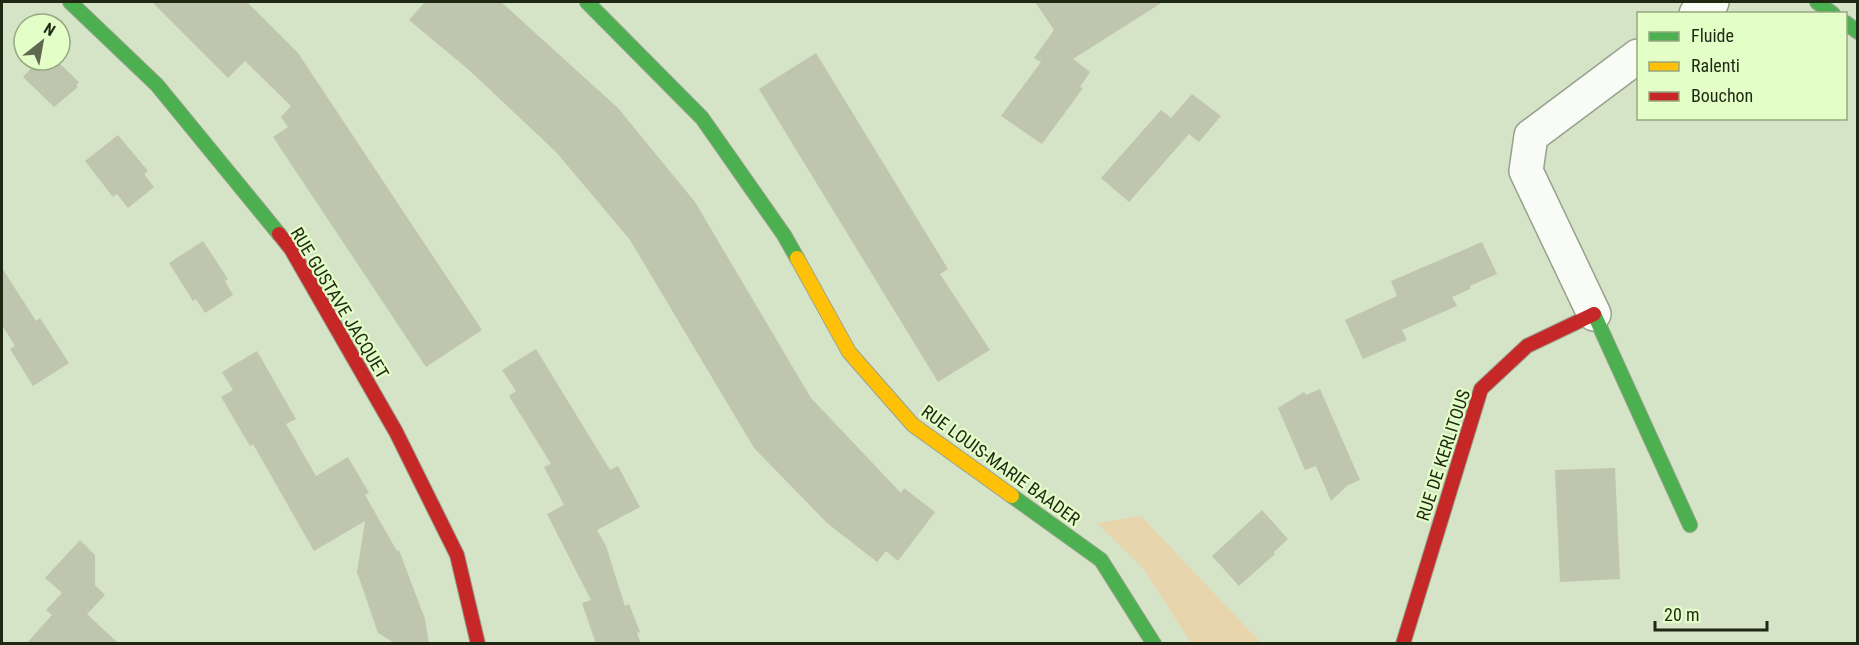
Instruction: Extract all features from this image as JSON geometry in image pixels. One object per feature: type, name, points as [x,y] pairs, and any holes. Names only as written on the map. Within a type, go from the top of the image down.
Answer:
[{"type":"street","name":"RUE GUSTAVE JACQUET","points":[[70,2],[157,86],[291,249],[396,432],[457,555],[478,644]]},
{"type":"street","name":"RUE LOUIS-MARIE BAADER","points":[[587,2],[702,118],[784,235],[849,352],[913,425],[1101,560],[1154,644]]},
{"type":"street","points":[[1699,12],[1712,2]]},
{"type":"street","points":[[1817,2],[1830,12]]},
{"type":"street","points":[[1637,57],[1531,136],[1526,171],[1690,525]]},
{"type":"street","name":"RUE DE KERLITOUS","points":[[1403,644],[1481,389],[1527,346],[1594,314]]},
{"type":"shaded area","points":[[1141,516],[1261,643],[1191,643],[1143,568],[1097,523]]},
{"type":"building","points":[[152,2],[247,2],[298,53],[482,330],[426,367],[273,137],[288,127],[281,117],[291,106],[245,61],[228,78]]},
{"type":"building","points":[[425,2],[501,2],[618,108],[695,202],[811,398],[901,493],[904,488],[935,512],[898,561],[886,551],[877,562],[827,523],[754,448],[630,240],[556,152],[469,70],[409,20]]},
{"type":"building","points":[[1035,2],[1163,2],[1073,59],[1090,72],[1080,87],[1083,88],[1042,144],[1001,116],[1041,62],[1034,58],[1054,30]]},
{"type":"building","points":[[816,53],[948,269],[940,274],[990,350],[938,382],[759,89]]},
{"type":"building","points":[[28,72],[69,72],[79,82],[76,85],[78,87],[54,107],[23,77]]},
{"type":"building","points":[[1192,94],[1221,116],[1199,142],[1189,134],[1129,202],[1101,178],[1161,110],[1171,118]]},
{"type":"building","points":[[118,135],[148,171],[144,174],[154,187],[128,208],[117,194],[113,197],[85,161]]},
{"type":"building","points":[[203,241],[228,279],[225,281],[233,295],[205,313],[196,299],[193,301],[169,263]]},
{"type":"building","points":[[1482,242],[1497,274],[1452,297],[1457,306],[1402,330],[1407,340],[1363,359],[1345,320],[1397,296],[1391,281]]},
{"type":"building","points":[[2,268],[36,321],[40,318],[69,363],[33,386],[10,349],[15,346],[2,325]]},
{"type":"building","points":[[536,349],[610,470],[618,466],[640,507],[597,530],[606,546],[625,606],[629,604],[640,632],[637,633],[641,644],[596,644],[582,603],[591,600],[547,514],[564,505],[544,467],[551,464],[509,396],[516,391],[502,370]]},
{"type":"building","points":[[257,351],[296,419],[286,424],[316,476],[348,457],[369,493],[365,495],[397,551],[399,550],[425,619],[429,644],[396,644],[378,633],[357,572],[365,521],[314,551],[253,444],[250,446],[221,397],[233,390],[222,372]]},
{"type":"building","points":[[1320,389],[1360,480],[1348,485],[1331,501],[1316,466],[1305,470],[1278,408],[1304,392],[1306,395]]},
{"type":"building","points":[[1615,468],[1620,579],[1560,582],[1555,470]]},
{"type":"building","points":[[1262,510],[1288,539],[1274,552],[1275,554],[1239,586],[1212,556]]},
{"type":"building","points":[[80,540],[95,555],[95,585],[105,595],[87,614],[119,644],[26,644],[52,615],[46,610],[62,593],[45,578]]},
{"type":"traffic: fast","points":[[70,2],[157,85],[279,234]]},
{"type":"traffic: fast","points":[[587,2],[702,118],[784,235],[797,258]]},
{"type":"traffic: fast","points":[[1817,2],[1830,12]]},
{"type":"traffic: fast","points":[[1847,24],[1858,32]]},
{"type":"traffic: fast","points":[[1594,314],[1690,525]]},
{"type":"traffic: fast","points":[[1012,496],[1101,560],[1154,644]]},
{"type":"traffic: slow","points":[[797,258],[849,352],[913,425],[1012,496]]},
{"type":"traffic: jam","points":[[279,234],[291,249],[396,432],[457,555],[478,644]]},
{"type":"traffic: jam","points":[[1403,644],[1481,389],[1527,346],[1594,314]]}]
